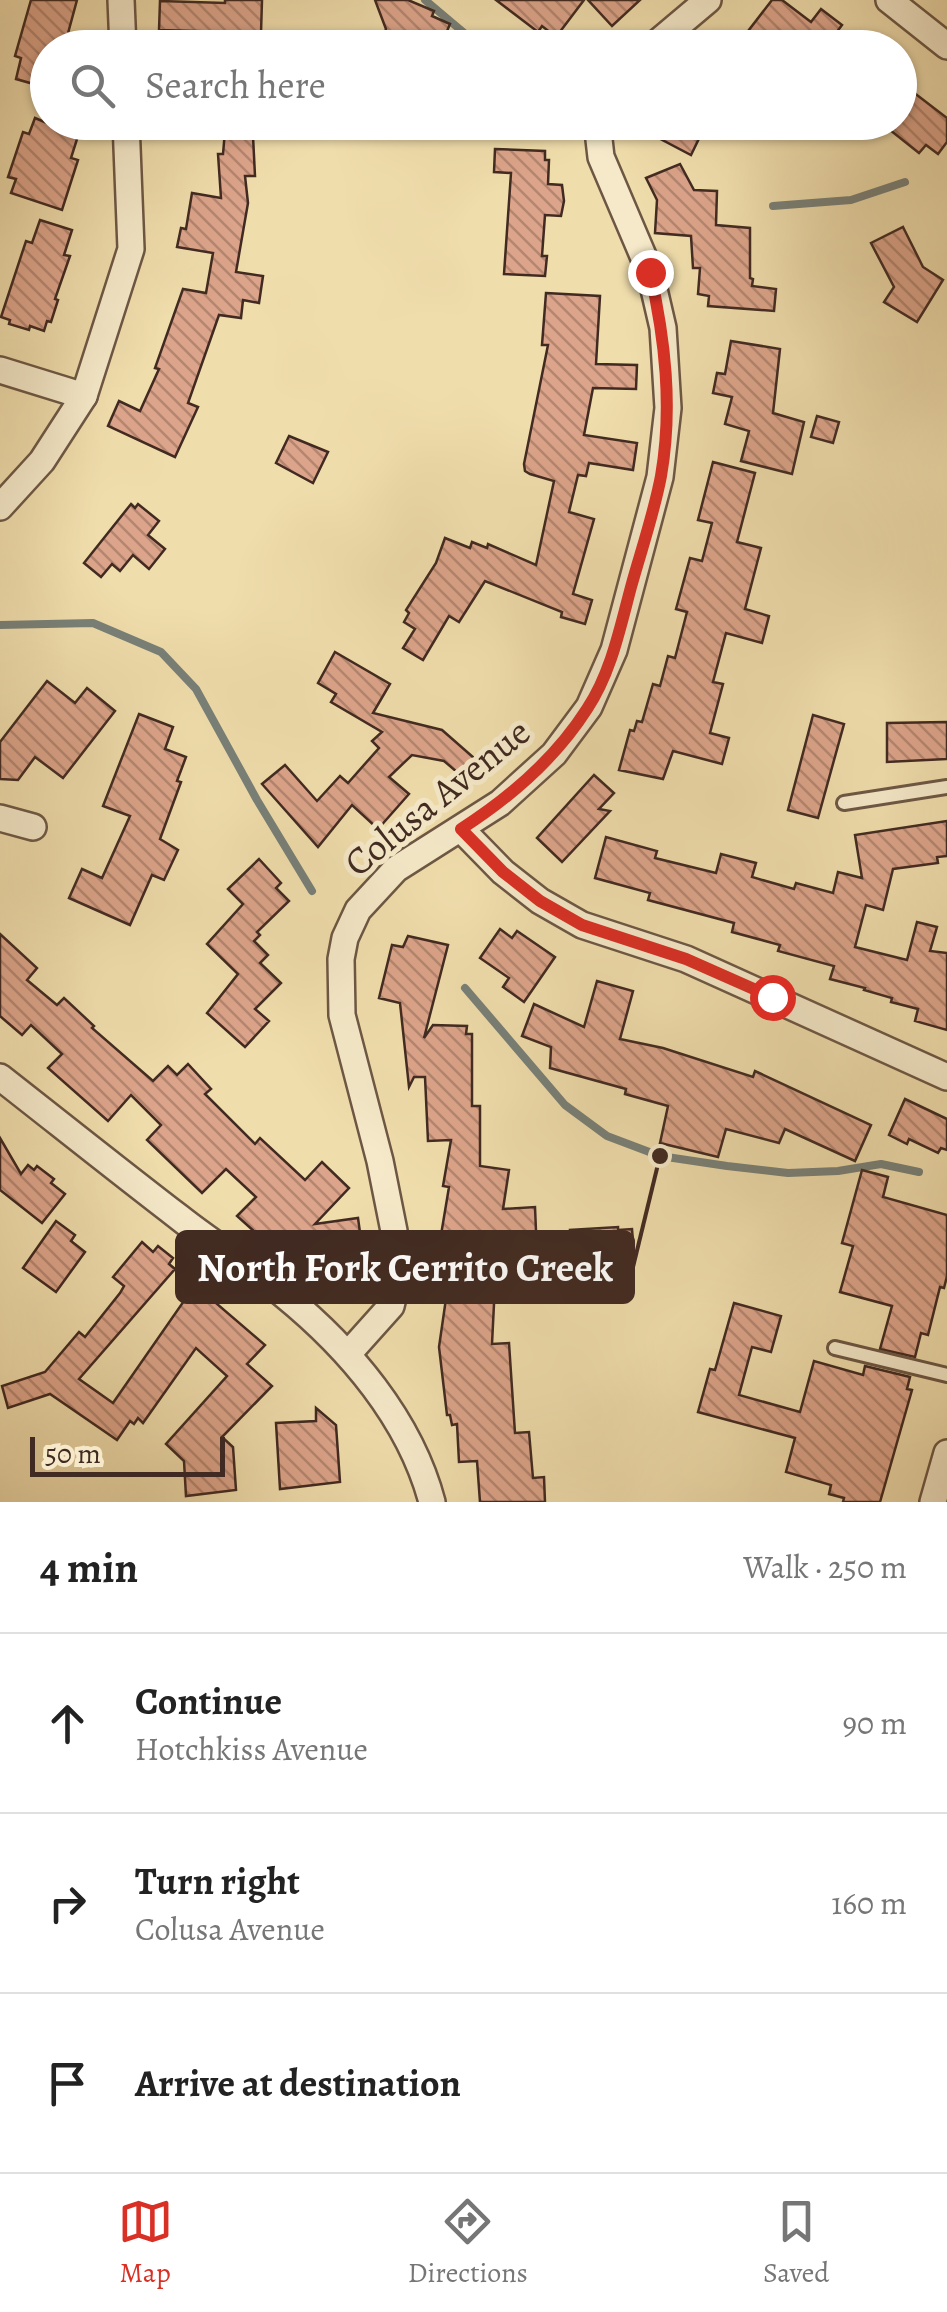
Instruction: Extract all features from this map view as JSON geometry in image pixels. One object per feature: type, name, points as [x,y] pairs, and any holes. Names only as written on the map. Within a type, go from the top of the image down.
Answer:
[{"type":"street","points":[[121,0],[122,30]]},
{"type":"street","points":[[672,30],[708,0]]},
{"type":"street","points":[[889,0],[947,46]]},
{"type":"street","points":[[0,507],[42,460],[84,396],[131,249],[127,140]]},
{"type":"street","name":"Colusa Avenue","points":[[348,1354],[390,1306],[397,1281],[394,1230],[380,1162],[342,1015],[341,959],[345,938],[358,910],[396,869],[500,804],[554,754],[589,706],[614,650],[660,477],[668,408],[663,328],[650,272],[601,157],[599,140]]},
{"type":"street","points":[[0,370],[84,396]]},
{"type":"street","points":[[0,818],[34,827]]},
{"type":"street","points":[[461,829],[528,892],[582,925],[686,959],[947,1077]]},
{"type":"street","points":[[0,1078],[184,1222],[284,1294],[348,1354],[382,1399],[409,1445],[432,1502]]},
{"type":"street","points":[[933,1502],[947,1453]]},
{"type":"lane","points":[[844,803],[947,787]]},
{"type":"lane","points":[[834,1348],[947,1375]]},
{"type":"building","points":[[31,0],[77,0],[69,30],[30,30],[30,83],[16,79],[21,58],[15,56]]},
{"type":"building","points":[[262,0],[261,30],[159,30],[160,1]]},
{"type":"building","points":[[375,0],[408,0],[434,11],[432,16],[450,24],[448,30],[386,29]]},
{"type":"building","points":[[496,0],[584,0],[561,30],[542,26],[535,30]]},
{"type":"building","points":[[588,0],[640,0],[612,26]]},
{"type":"building","points":[[772,0],[782,0],[811,22],[821,9],[842,25],[838,30],[749,30]]},
{"type":"building","points":[[917,95],[947,118],[947,142],[938,154],[926,145],[919,153],[903,140],[917,140]]},
{"type":"building","points":[[23,132],[29,134],[30,140],[77,140],[71,158],[78,160],[62,210],[11,193],[16,179],[8,177]]},
{"type":"building","points":[[224,140],[253,140],[255,176],[245,176],[248,203],[236,272],[263,276],[259,303],[243,300],[241,318],[219,315],[188,403],[198,407],[175,457],[108,426],[119,401],[140,411],[159,369],[155,368],[183,289],[206,293],[213,253],[177,247],[181,228],[186,229],[192,193],[221,198],[218,154],[223,154]]},
{"type":"building","points":[[662,140],[698,140],[691,155]]},
{"type":"building","points":[[495,149],[545,151],[545,160],[549,160],[548,184],[562,185],[561,216],[545,215],[545,276],[504,274],[511,173],[494,172]]},
{"type":"building","points":[[680,164],[694,190],[717,191],[716,225],[750,228],[752,286],[776,289],[774,311],[708,306],[709,296],[698,294],[700,268],[693,268],[691,236],[655,233],[657,200],[646,178]]},
{"type":"building","points":[[40,220],[72,230],[64,255],[70,256],[55,299],[58,300],[44,331],[9,324],[10,320],[1,317],[26,241],[32,243]]},
{"type":"building","points":[[903,227],[923,267],[943,280],[917,322],[884,302],[894,287],[871,243]]},
{"type":"building","points":[[546,293],[600,296],[596,364],[637,365],[636,389],[593,388],[584,435],[637,443],[633,470],[589,463],[586,476],[578,475],[569,512],[594,519],[573,594],[592,600],[585,624],[561,617],[562,612],[485,581],[459,622],[449,616],[423,660],[403,648],[415,629],[404,622],[409,613],[406,610],[436,563],[445,538],[470,548],[472,542],[487,548],[488,544],[536,565],[554,481],[530,474],[524,464],[548,345],[542,345]]},
{"type":"building","points":[[731,341],[780,349],[773,413],[804,422],[792,474],[741,461],[749,431],[725,424],[732,397],[713,393],[717,373],[725,374]]},
{"type":"building","points":[[817,416],[839,422],[833,443],[811,437]]},
{"type":"building","points":[[289,436],[328,452],[313,483],[276,463]]},
{"type":"building","points":[[713,462],[755,473],[737,542],[761,548],[745,609],[769,616],[762,643],[726,633],[713,682],[723,684],[710,733],[729,738],[722,764],[673,751],[663,779],[619,770],[630,730],[634,731],[637,721],[642,722],[653,684],[660,686],[668,656],[675,658],[687,612],[676,609],[690,558],[702,561],[712,523],[698,520]]},
{"type":"building","points":[[131,504],[135,508],[138,504],[159,521],[148,535],[165,549],[149,569],[133,555],[120,571],[112,564],[101,577],[84,563]]},
{"type":"building","points":[[335,652],[390,684],[373,713],[442,730],[482,765],[471,777],[458,773],[444,761],[412,755],[389,777],[409,794],[378,829],[352,805],[318,847],[262,784],[285,765],[317,801],[340,776],[348,783],[379,748],[372,741],[382,732],[331,702],[336,694],[318,683]]},
{"type":"building","points":[[47,681],[75,703],[87,688],[115,711],[63,778],[35,757],[18,780],[0,779],[0,742]]},
{"type":"building","points":[[139,714],[173,727],[165,749],[186,757],[160,839],[178,850],[164,880],[152,875],[130,925],[69,898],[82,869],[102,878],[130,816],[103,806]]},
{"type":"building","points":[[813,715],[844,724],[818,818],[788,810]]},
{"type":"building","points":[[947,722],[947,759],[887,762],[887,723]]},
{"type":"building","points":[[594,775],[614,793],[599,809],[610,811],[562,862],[537,838]]},
{"type":"building","points":[[947,821],[947,856],[937,857],[938,863],[893,869],[883,910],[866,905],[855,947],[907,960],[917,922],[937,927],[930,951],[947,953],[947,1030],[915,1021],[918,1009],[830,979],[834,966],[778,951],[780,945],[732,932],[734,923],[648,900],[650,893],[595,878],[606,837],[657,851],[655,858],[716,873],[721,854],[756,863],[752,877],[794,889],[796,883],[833,893],[838,872],[862,878],[855,835]]},
{"type":"building","points":[[259,859],[281,883],[276,888],[289,901],[257,932],[260,935],[254,941],[268,955],[260,963],[281,983],[255,1009],[269,1021],[245,1047],[207,1013],[238,974],[207,944],[243,904],[228,889]]},
{"type":"building","points":[[500,929],[512,938],[517,931],[555,957],[524,1002],[503,987],[509,978],[480,958]]},
{"type":"building","points":[[0,934],[37,968],[27,980],[57,1005],[64,998],[153,1081],[168,1066],[177,1075],[188,1064],[211,1089],[205,1094],[255,1144],[260,1138],[305,1180],[322,1162],[349,1188],[315,1224],[358,1218],[362,1247],[333,1251],[352,1268],[338,1284],[274,1234],[266,1242],[237,1216],[256,1197],[226,1169],[202,1193],[147,1140],[161,1125],[131,1095],[108,1121],[48,1068],[62,1054],[31,1025],[22,1035],[0,1016]]},
{"type":"building","points":[[408,936],[448,945],[424,1038],[433,1025],[467,1026],[466,1034],[472,1034],[472,1106],[480,1106],[480,1166],[509,1170],[503,1209],[535,1207],[536,1231],[517,1232],[519,1281],[495,1284],[492,1344],[509,1343],[515,1433],[529,1432],[533,1478],[544,1477],[545,1502],[480,1502],[477,1461],[459,1462],[457,1424],[452,1425],[447,1415],[439,1347],[450,1271],[441,1272],[440,1241],[449,1187],[443,1186],[451,1140],[428,1141],[425,1077],[414,1077],[409,1087],[400,1003],[379,998],[392,945],[403,947]]},
{"type":"building","points":[[597,981],[633,991],[620,1039],[663,1048],[753,1077],[755,1071],[871,1125],[855,1161],[785,1129],[779,1143],[726,1129],[718,1157],[660,1143],[668,1106],[625,1094],[626,1089],[550,1068],[551,1047],[522,1036],[534,1004],[584,1027]]},
{"type":"building","points":[[905,1099],[947,1119],[947,1150],[941,1148],[938,1153],[909,1139],[907,1144],[889,1135]]},
{"type":"building","points":[[0,1138],[21,1174],[28,1165],[34,1170],[37,1166],[65,1194],[42,1223],[0,1190]]},
{"type":"building","points":[[862,1170],[888,1177],[883,1197],[947,1215],[947,1276],[944,1288],[940,1287],[928,1335],[921,1333],[915,1357],[880,1349],[892,1306],[840,1292],[853,1246],[842,1243]]},
{"type":"building","points":[[56,1221],[75,1235],[71,1241],[85,1252],[56,1292],[23,1268]]},
{"type":"building","points":[[632,1229],[634,1254],[572,1260],[570,1230]]},
{"type":"building","points":[[142,1242],[153,1252],[158,1246],[173,1258],[169,1264],[175,1269],[79,1379],[113,1403],[195,1285],[265,1345],[247,1364],[272,1386],[222,1437],[233,1447],[236,1490],[186,1496],[184,1461],[166,1444],[227,1376],[196,1348],[143,1423],[138,1418],[134,1424],[130,1421],[117,1440],[50,1394],[8,1408],[2,1386],[45,1372],[79,1332],[85,1337],[120,1293],[124,1286],[113,1277]]},
{"type":"building","points":[[734,1303],[781,1316],[771,1352],[752,1347],[739,1395],[800,1412],[814,1361],[863,1375],[865,1366],[910,1377],[907,1389],[912,1390],[880,1502],[843,1502],[844,1498],[829,1494],[831,1485],[786,1472],[795,1438],[698,1412]]},
{"type":"building","points":[[316,1408],[336,1425],[340,1482],[280,1489],[276,1423],[316,1421]]},
{"type":"waterway","points":[[425,0],[461,30]]},
{"type":"waterway","points":[[773,206],[851,200],[905,182]]},
{"type":"waterway","points":[[0,625],[93,623],[161,652],[196,689],[312,891]]},
{"type":"waterway","points":[[465,988],[565,1105],[607,1136],[660,1156],[727,1166],[788,1173],[881,1164],[919,1172]]},
{"type":"place","name":"North Fork Cerrito Creek","points":[[660,1156]]},
{"type":"route","points":[[650,272],[663,328],[668,408],[660,477],[614,650],[589,706],[554,754],[500,804],[461,829],[503,872],[540,901],[582,925],[686,959],[772,997]]}]
